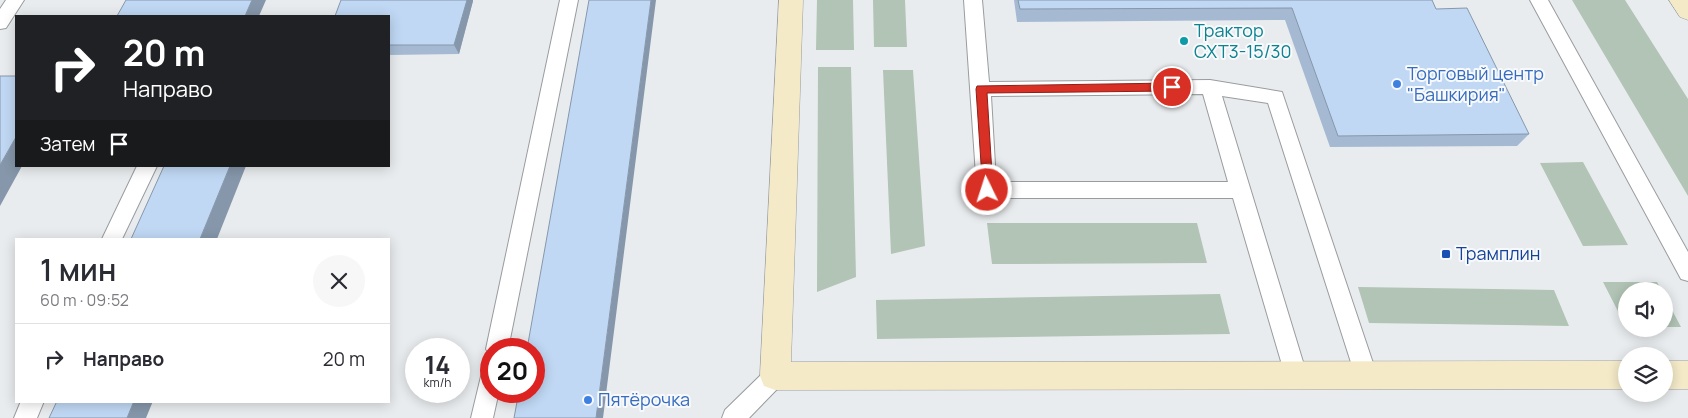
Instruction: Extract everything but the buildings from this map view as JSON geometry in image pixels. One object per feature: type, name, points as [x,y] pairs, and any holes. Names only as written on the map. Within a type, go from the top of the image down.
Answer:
[{"type":"street","points":[[792,0],[775,376],[1618,375]]},
{"type":"street","points":[[1681,0],[1688,11]]},
{"type":"street","points":[[1673,375],[1688,375]]},
{"type":"lane","points":[[0,23],[15,0]]},
{"type":"lane","points":[[499,338],[569,0]]},
{"type":"lane","points":[[973,0],[987,190],[1242,190]]},
{"type":"lane","points":[[1538,0],[1688,272]]},
{"type":"lane","points":[[981,89],[1210,87],[1275,97],[1366,375]]},
{"type":"lane","points":[[1210,87],[1296,375]]},
{"type":"lane","points":[[112,238],[147,167]]},
{"type":"lane","points":[[733,418],[775,376]]},
{"type":"lane","points":[[25,418],[33,403]]},
{"type":"lane","points":[[482,418],[485,403]]},
{"type":"green space","points":[[817,0],[853,0],[854,50],[816,50]]},
{"type":"green space","points":[[873,0],[905,0],[907,47],[874,47]]},
{"type":"green space","points":[[1572,0],[1625,0],[1688,99],[1688,196]]},
{"type":"green space","points":[[818,67],[851,67],[856,277],[817,292]]},
{"type":"green space","points":[[883,70],[913,70],[925,246],[891,254]]},
{"type":"green space","points":[[1583,162],[1628,245],[1583,246],[1540,163]]},
{"type":"green space","points":[[987,223],[1197,223],[1207,263],[992,264]]},
{"type":"green space","points":[[1603,282],[1618,282],[1618,311]]},
{"type":"green space","points":[[1358,287],[1554,290],[1569,326],[1369,323]]},
{"type":"green space","points":[[1220,294],[1230,334],[877,339],[876,300]]},
{"type":"green space","points":[[1673,312],[1681,327],[1673,327]]},
{"type":"place","name":"Трактор СХТ3-15/30","points":[[1184,41]]},
{"type":"place","name":"Торговый центр \"Башкирия\"","points":[[1397,84]]},
{"type":"place","name":"Трамплин","points":[[1446,254]]},
{"type":"place","name":"Пятёрочка","points":[[588,400]]},
{"type":"route","points":[[987,190],[981,89],[1172,87]]}]
